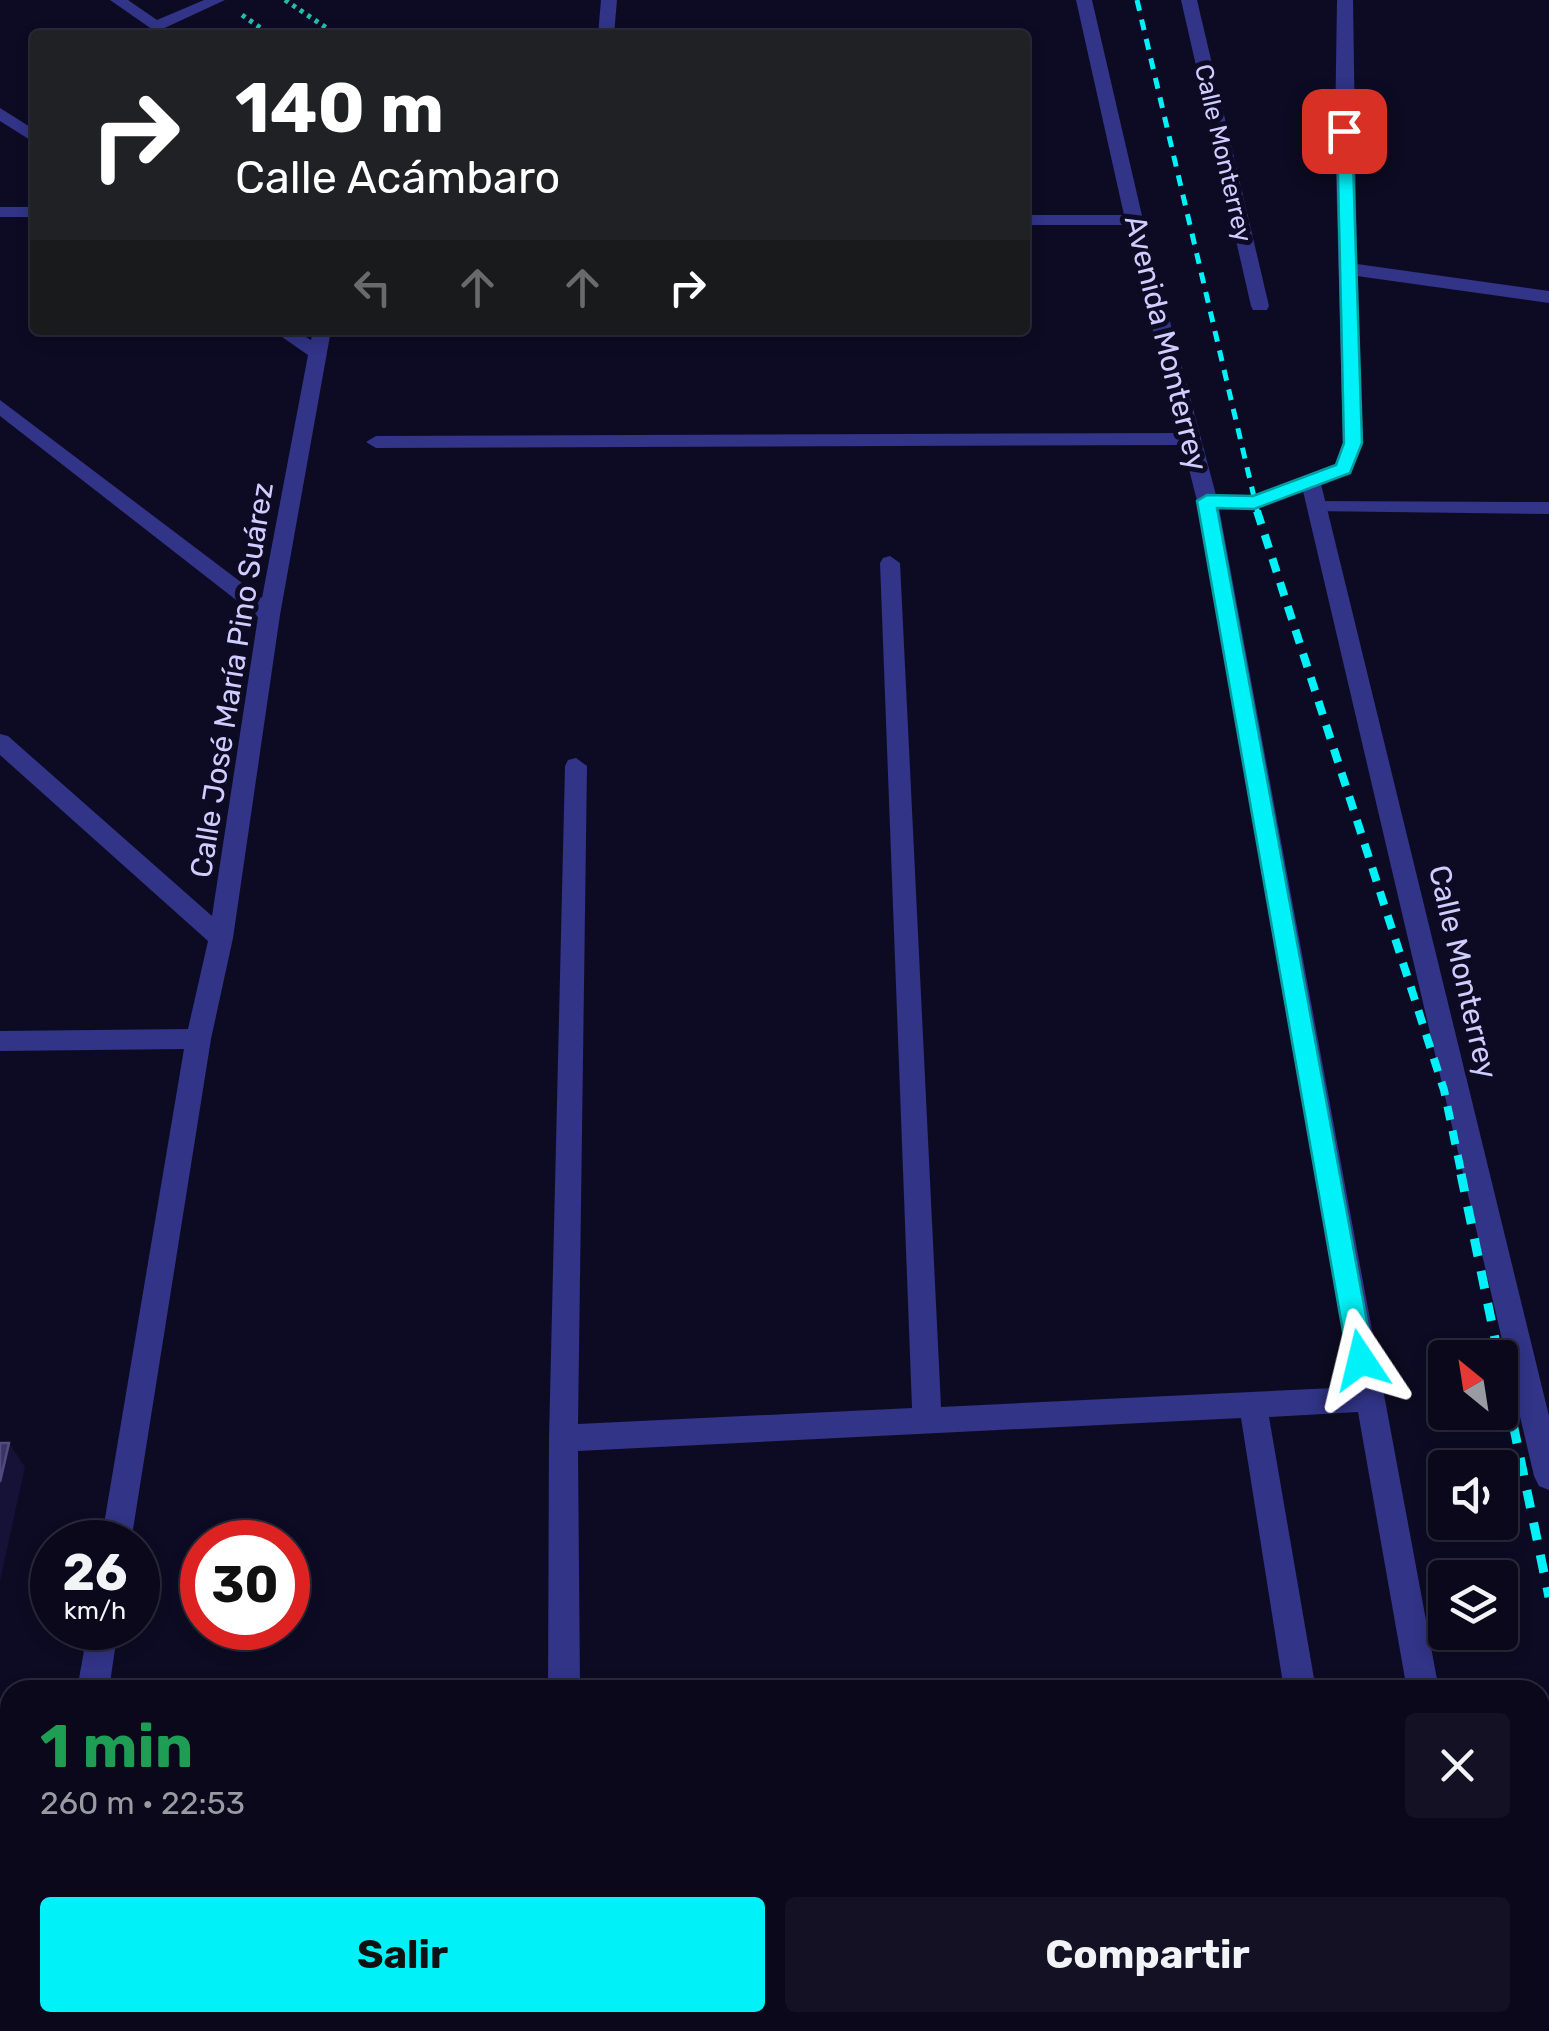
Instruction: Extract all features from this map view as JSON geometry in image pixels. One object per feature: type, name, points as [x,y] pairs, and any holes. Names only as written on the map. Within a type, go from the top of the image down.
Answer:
[{"type":"street","points":[[118,0],[156,27],[217,0]]},
{"type":"street","points":[[606,30],[609,0]]},
{"type":"street","name":"Avenida Monterrey","points":[[1084,0],[1134,220],[1207,501],[1421,1680]]},
{"type":"street","name":"Calle Monterrey","points":[[1188,0],[1260,306]]},
{"type":"street","points":[[1207,501],[1254,502],[1314,495],[1344,468],[1353,443],[1344,131],[1345,0]]},
{"type":"street","points":[[0,113],[30,134]]},
{"type":"street","points":[[0,212],[30,212]]},
{"type":"street","points":[[1030,220],[1134,220]]},
{"type":"street","points":[[1350,268],[1549,297]]},
{"type":"street","name":"Calle José María Pino Suárez","points":[[120,1520],[198,1039],[221,938],[269,614],[320,341]]},
{"type":"street","points":[[0,406],[269,614]]},
{"type":"street","points":[[376,442],[1190,439]]},
{"type":"street","name":"Calle Monterrey","points":[[1314,495],[1549,1476]]},
{"type":"street","points":[[890,563],[927,1420]]},
{"type":"street","points":[[0,742],[221,938]]},
{"type":"street","points":[[564,1680],[563,1438],[576,766]]},
{"type":"street","points":[[0,1041],[198,1039]]},
{"type":"street","points":[[563,1438],[1368,1398]]},
{"type":"street","points":[[1254,1405],[1298,1680]]},
{"type":"street","points":[[95,1680],[99,1650]]},
{"type":"lane","points":[[1314,495],[1549,508]]},
{"type":"path","points":[[285,0],[330,30]]},
{"type":"building","points":[[0,1443],[9,1443],[0,1482]]},
{"type":"railway","points":[[1137,0],[1258,514]]},
{"type":"railway","points":[[1257,511],[1444,1090],[1462,1176]]},
{"type":"railway","points":[[1461,1174],[1495,1340]]},
{"type":"railway","points":[[1514,1430],[1549,1597]]},
{"type":"route","points":[[1344,131],[1353,443],[1344,468],[1254,502],[1207,501],[1361,1360]]}]
